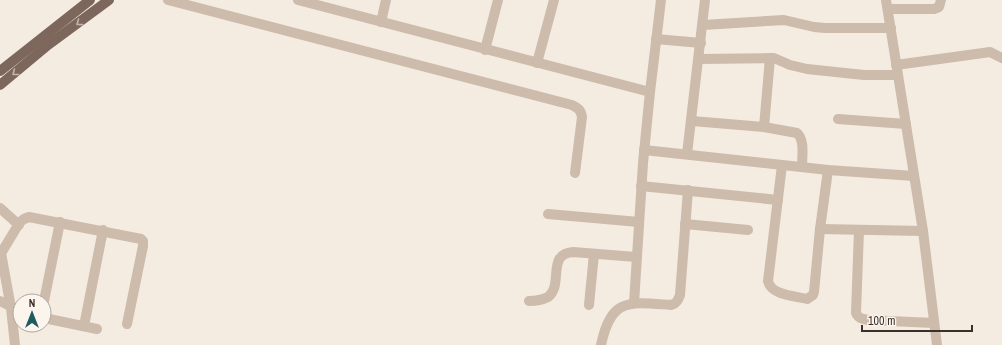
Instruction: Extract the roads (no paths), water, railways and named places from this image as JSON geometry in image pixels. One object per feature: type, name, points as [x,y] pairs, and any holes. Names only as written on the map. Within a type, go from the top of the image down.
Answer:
[{"type":"main road","points":[[0,71],[90,0]]},
{"type":"main road","points":[[0,85],[48,45],[109,0]]},
{"type":"street","points":[[168,0],[572,105],[578,108],[582,117],[575,174]]},
{"type":"street","points":[[298,0],[330,4],[381,22],[650,92]]},
{"type":"street","points":[[381,22],[386,0]]},
{"type":"street","points":[[485,50],[498,0]]},
{"type":"street","points":[[537,63],[554,0]]},
{"type":"street","points":[[634,302],[644,150],[661,0]]},
{"type":"street","points":[[687,154],[706,0]]},
{"type":"street","points":[[937,345],[923,231],[887,4],[934,9],[939,7],[941,0]]},
{"type":"street","points":[[703,25],[772,20],[793,22],[814,28],[891,28]]},
{"type":"street","points":[[656,39],[701,43]]},
{"type":"street","points":[[896,65],[983,52],[990,52],[1002,58]]},
{"type":"street","points":[[699,59],[770,58],[806,69],[864,75],[898,76]]},
{"type":"street","points":[[764,127],[770,58]]},
{"type":"street","points":[[838,120],[906,124]]},
{"type":"street","points":[[692,121],[764,127],[797,132],[802,140],[802,167]]},
{"type":"street","points":[[644,150],[828,170],[914,176]]},
{"type":"street","points":[[782,165],[768,280],[772,288],[776,291],[807,300],[813,295],[828,170]]},
{"type":"street","points":[[642,186],[778,200]]},
{"type":"street","points":[[601,345],[607,324],[619,308],[634,302],[671,305],[675,304],[678,300],[680,295],[688,190]]},
{"type":"street","points":[[0,208],[18,225]]},
{"type":"street","points":[[548,214],[639,222]]},
{"type":"street","points":[[12,295],[1,254],[18,225],[24,219],[29,217],[137,237],[143,241],[127,324]]},
{"type":"street","points":[[46,293],[60,222]]},
{"type":"street","points":[[685,224],[748,230]]},
{"type":"street","points":[[820,229],[923,231]]},
{"type":"street","points":[[84,326],[103,230]]},
{"type":"street","points":[[859,230],[856,313],[858,316],[868,320],[934,323]]},
{"type":"street","points":[[529,301],[542,300],[549,296],[553,289],[558,259],[563,254],[573,252],[636,257]]},
{"type":"street","points":[[589,305],[594,254]]},
{"type":"street","points":[[0,301],[12,308]]},
{"type":"street","points":[[52,320],[97,329]]},
{"type":"street","points":[[15,333],[15,345]]}]
